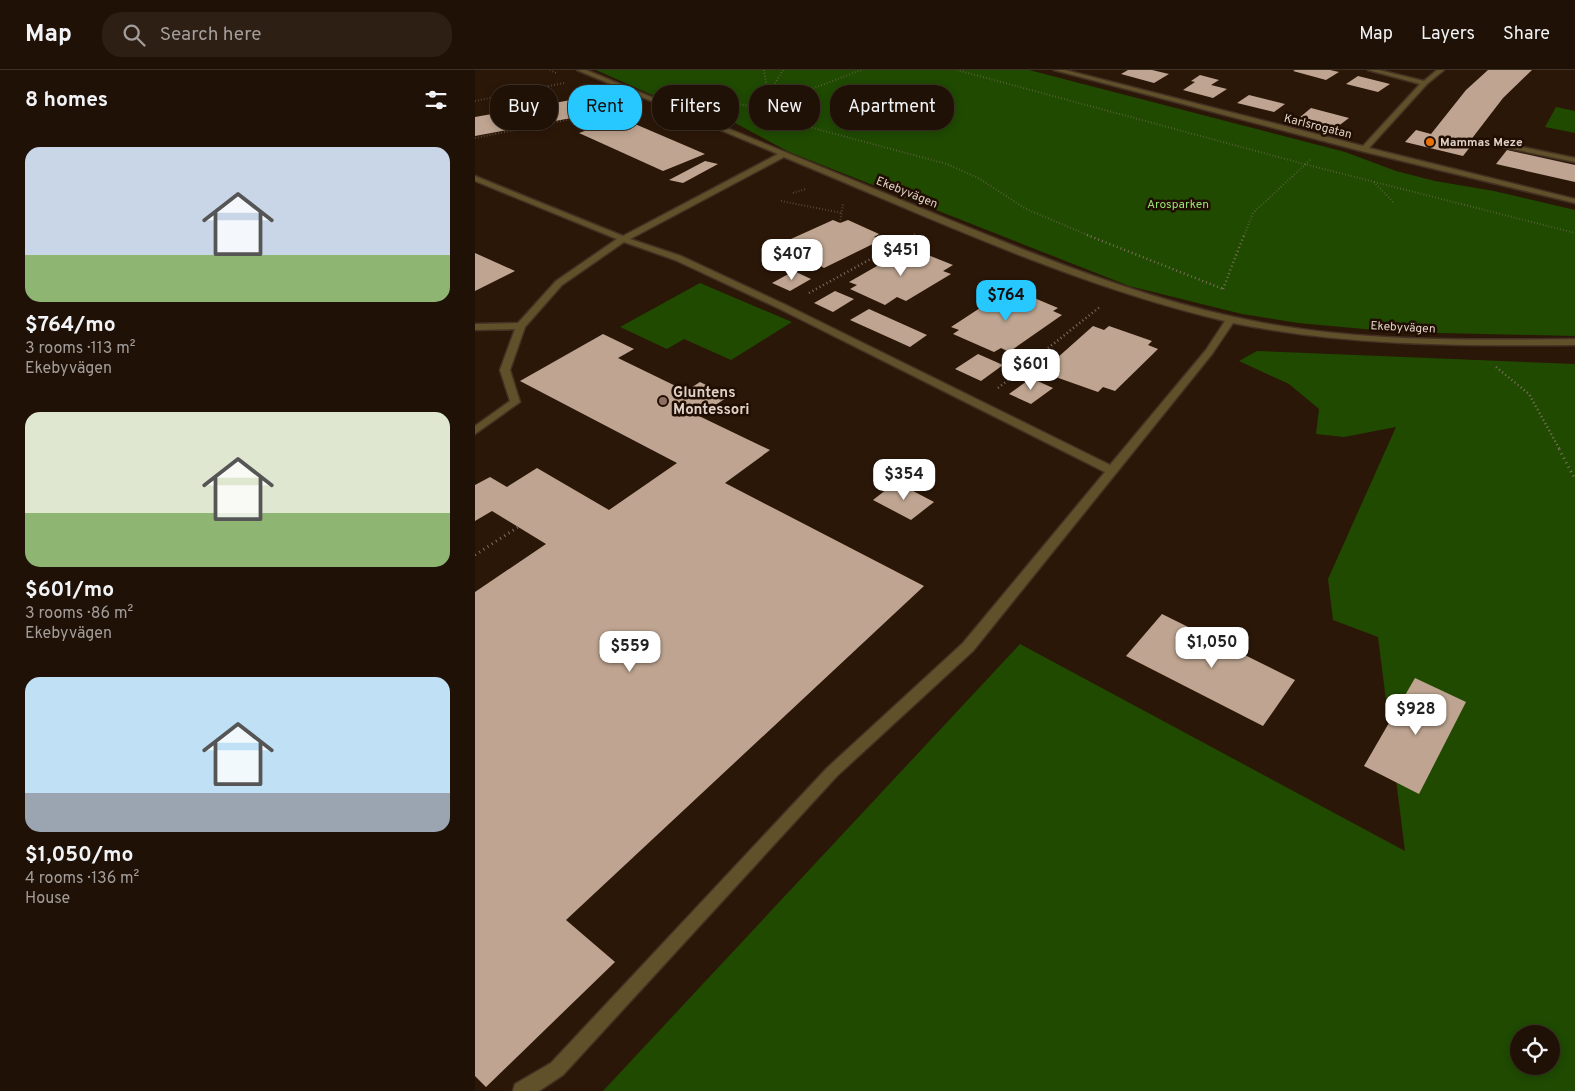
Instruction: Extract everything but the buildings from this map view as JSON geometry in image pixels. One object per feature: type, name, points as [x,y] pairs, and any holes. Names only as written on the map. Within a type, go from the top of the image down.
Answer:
[{"type":"street","name":"Ekebyvägen","points":[[580,70],[782,155],[1057,267],[1125,292],[1231,318],[1296,331],[1401,341],[1575,342]]},
{"type":"street","name":"Karlsrogatan","points":[[1057,70],[1364,149],[1575,200]]},
{"type":"street","points":[[1371,70],[1425,83]]},
{"type":"street","points":[[1364,149],[1425,83],[1441,70]]},
{"type":"street","points":[[1506,145],[1575,160]]},
{"type":"street","points":[[475,431],[515,402],[505,370],[521,326],[559,283],[623,239],[782,155]]},
{"type":"street","points":[[475,178],[623,239],[678,258],[783,307],[1111,470]]},
{"type":"street","points":[[522,1091],[557,1069],[832,772],[968,647],[1209,352],[1231,318]]},
{"type":"street","points":[[475,327],[521,326]]},
{"type":"path","points":[[764,70],[766,85]]},
{"type":"path","points":[[774,85],[783,70]]},
{"type":"path","points":[[820,86],[861,70]]},
{"type":"path","points":[[957,70],[1304,164],[1575,233]]},
{"type":"path","points":[[475,101],[531,92],[589,75]]},
{"type":"path","points":[[475,138],[568,119]]},
{"type":"path","points":[[774,130],[782,155]]},
{"type":"path","points":[[820,130],[947,164],[980,179],[1026,208],[1055,222],[1156,263],[1207,281],[1223,289]]},
{"type":"path","points":[[1231,318],[1223,289],[1253,213],[1304,164],[1337,142]]},
{"type":"path","points":[[840,223],[843,198]]},
{"type":"path","points":[[781,201],[842,213]]},
{"type":"path","points":[[783,307],[920,231]]},
{"type":"path","points":[[978,404],[1104,304]]},
{"type":"path","points":[[1493,364],[1529,394],[1575,479]]},
{"type":"path","points":[[475,555],[518,527]]},
{"type":"green space","name":"Arosparken","points":[[596,70],[1029,70],[1345,152],[1396,171],[1435,181],[1494,191],[1575,210],[1575,336],[1397,332],[1298,323],[1242,314],[1129,286],[789,152],[739,125],[739,85],[652,85],[652,95],[642,91],[642,85],[630,85]]},
{"type":"green space","points":[[1556,107],[1575,111],[1575,133],[1545,127]]},
{"type":"green space","points":[[700,283],[792,322],[731,360],[684,339],[667,349],[620,327]]},
{"type":"green space","points":[[1257,351],[1575,364],[1575,1091],[603,1091],[1020,644],[1405,851],[1378,637],[1333,620],[1328,579],[1396,427],[1344,437],[1316,434],[1319,409],[1289,384],[1239,361]]},
{"type":"place","name":"Mammas Meze","points":[[1430,142]]},
{"type":"place","name":"Gluntens Montessori","points":[[663,401]]}]
